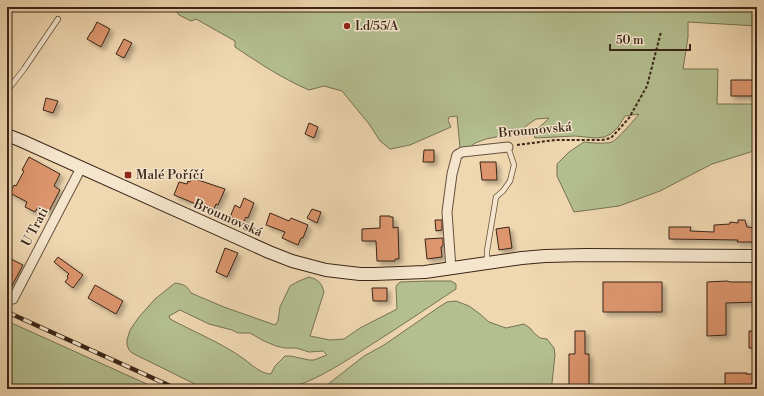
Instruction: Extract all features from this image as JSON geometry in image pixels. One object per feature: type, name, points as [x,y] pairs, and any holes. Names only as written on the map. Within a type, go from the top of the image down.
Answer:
[{"type":"main road","name":"Broumovská","points":[[7,135],[270,252],[292,261],[326,270],[360,274],[425,272],[545,256],[757,256]]},
{"type":"street","name":"Broumovská","points":[[451,269],[447,212],[452,174],[457,155],[462,152],[508,147]]},
{"type":"street","name":"U Trati","points":[[12,299],[81,168]]},
{"type":"lane","points":[[7,91],[58,20]]},
{"type":"lane","points":[[487,263],[487,251],[496,197],[503,191],[510,181],[514,165],[508,147]]},
{"type":"path","name":"Broumovská","points":[[508,147],[555,140],[602,140],[612,138],[629,118],[647,86],[661,32]]},
{"type":"green space","points":[[173,7],[757,7],[757,26],[688,22],[688,37],[683,69],[718,69],[717,104],[757,104],[757,150],[712,164],[660,191],[619,206],[574,212],[557,176],[557,164],[569,152],[584,142],[612,142],[639,114],[625,116],[618,127],[611,134],[604,137],[595,138],[575,136],[535,138],[533,132],[549,118],[536,119],[518,133],[486,139],[475,143],[470,147],[460,148],[457,116],[449,117],[448,120],[451,127],[410,145],[390,149],[380,141],[369,124],[342,91],[324,86],[309,90],[299,86],[235,47],[235,41],[196,19],[191,21],[179,15]]},
{"type":"green space","points":[[309,277],[317,280],[322,286],[324,292],[310,336],[330,340],[344,339],[360,328],[397,309],[396,287],[400,282],[451,281],[456,284],[456,289],[343,363],[296,386],[295,389],[205,389],[132,353],[127,345],[130,330],[139,317],[155,299],[175,283],[184,285],[191,293],[224,307],[275,325],[278,321],[280,307],[290,286]],"holes":[[[180,310],[209,324],[238,333],[250,333],[276,346],[296,348],[309,352],[323,351],[327,355],[314,360],[285,356],[275,366],[271,374],[267,374],[257,369],[227,348],[170,319],[169,316]]]},
{"type":"green space","points":[[456,301],[469,306],[489,322],[506,328],[524,324],[540,338],[547,339],[554,348],[555,355],[552,389],[322,389],[364,356],[384,345],[447,302]]},
{"type":"green space","points":[[7,321],[158,389],[7,389]]},
{"type":"building","points":[[97,22],[110,29],[101,47],[87,39]]},
{"type":"building","points":[[124,39],[132,43],[124,58],[116,54]]},
{"type":"building","points":[[731,80],[757,80],[757,96],[731,96]]},
{"type":"building","points":[[46,98],[58,101],[53,113],[43,110]]},
{"type":"building","points":[[309,123],[318,127],[314,138],[305,134]]},
{"type":"building","points":[[424,150],[434,150],[434,162],[423,162]]},
{"type":"building","points":[[29,157],[60,174],[54,186],[60,190],[48,213],[38,207],[35,212],[25,207],[27,202],[10,193],[14,185],[16,186],[24,171],[22,170]]},
{"type":"building","points":[[480,162],[496,162],[497,180],[482,180]]},
{"type":"building","points":[[192,178],[225,189],[218,205],[216,204],[213,211],[174,195],[179,182],[187,184]]},
{"type":"building","points":[[244,198],[254,203],[248,218],[246,217],[243,223],[230,217],[235,205],[240,208]]},
{"type":"building","points":[[312,209],[321,212],[317,223],[307,218]]},
{"type":"building","points":[[270,213],[289,221],[291,218],[308,225],[303,238],[301,238],[298,245],[282,238],[285,232],[266,225]]},
{"type":"building","points":[[380,216],[393,217],[393,228],[398,227],[399,259],[395,259],[395,261],[377,261],[376,241],[362,241],[362,229],[380,228]]},
{"type":"building","points":[[435,220],[442,220],[442,230],[436,231]]},
{"type":"building","points":[[738,220],[745,220],[747,227],[757,228],[757,242],[737,242],[738,240],[669,239],[669,227],[691,227],[690,231],[714,232],[714,225],[730,224],[730,222],[738,223]]},
{"type":"building","points":[[509,227],[512,248],[499,250],[496,229]]},
{"type":"building","points":[[443,238],[443,246],[441,247],[442,257],[427,259],[425,239]]},
{"type":"building","points":[[225,248],[238,253],[227,277],[216,272]]},
{"type":"building","points":[[7,257],[23,265],[7,295]]},
{"type":"building","points":[[58,257],[83,275],[73,288],[65,282],[69,274],[54,262]]},
{"type":"building","points":[[603,282],[662,282],[662,312],[603,312]]},
{"type":"building","points":[[707,282],[757,282],[757,302],[726,303],[726,335],[707,336]]},
{"type":"building","points":[[95,285],[123,301],[116,314],[88,298]]},
{"type":"building","points":[[372,288],[387,288],[387,301],[373,301]]},
{"type":"building","points":[[575,331],[585,331],[585,354],[589,354],[589,389],[569,389],[569,354],[575,354]]},
{"type":"building","points":[[749,331],[757,331],[757,348],[749,348]]},
{"type":"building","points":[[725,373],[757,374],[757,389],[725,389]]},
{"type":"railway","points":[[7,312],[177,389]]},
{"type":"place","name":"I.d/55/A","points":[[347,26]]},
{"type":"place","name":"Malé Poříčí","points":[[128,175]]}]
